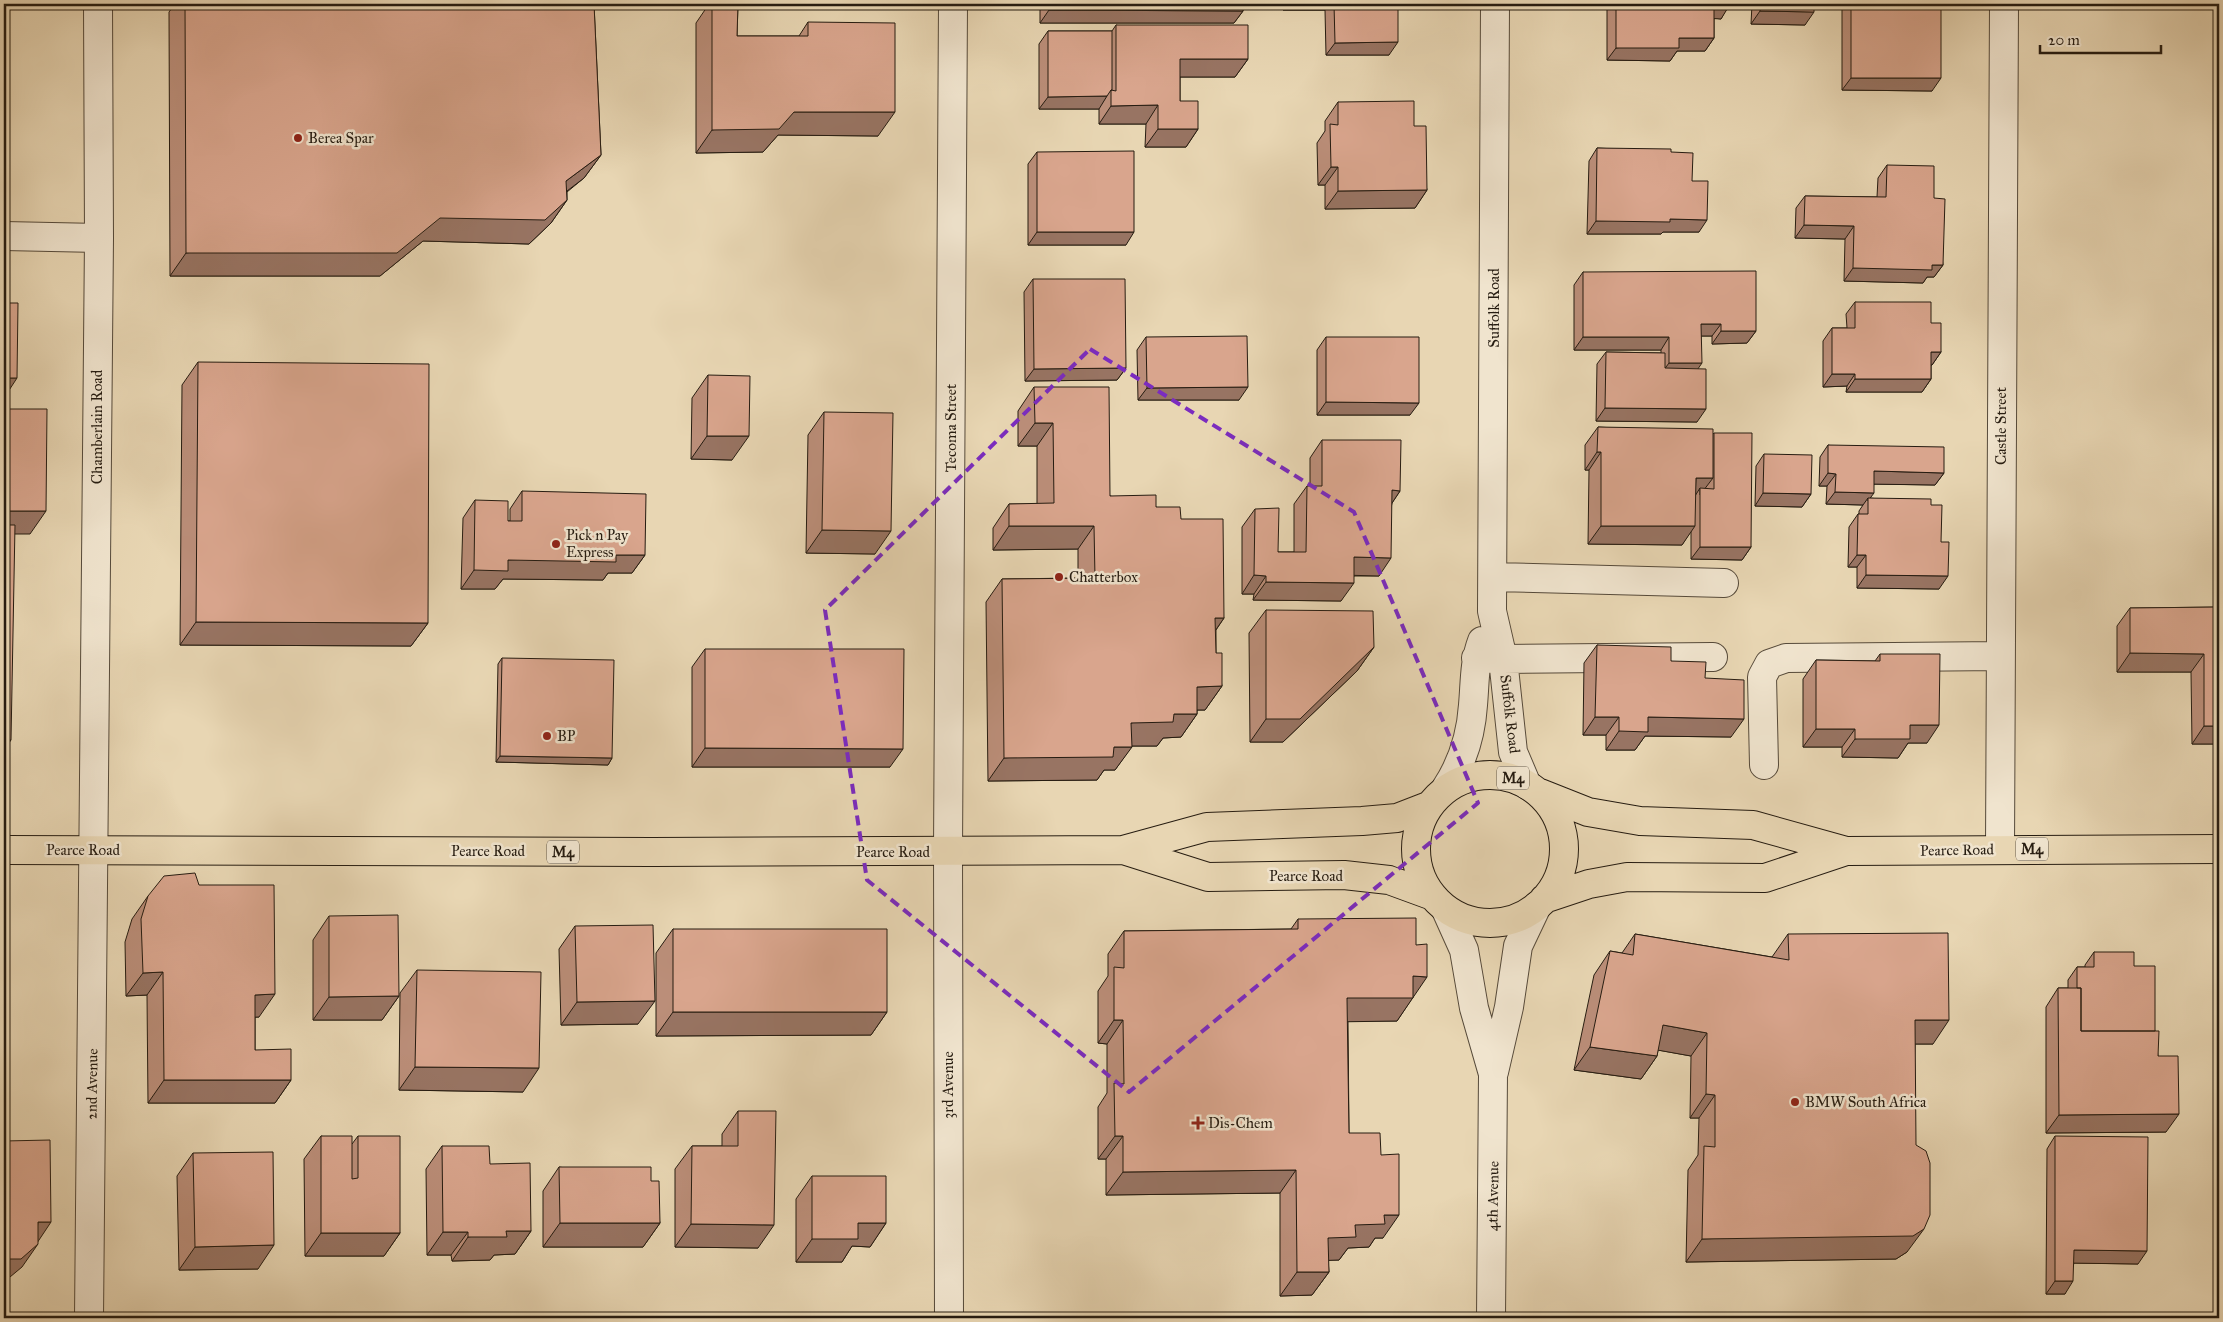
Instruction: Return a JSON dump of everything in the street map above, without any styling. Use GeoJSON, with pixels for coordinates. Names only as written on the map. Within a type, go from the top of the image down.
{"type":"FeatureCollection","features":[{"type":"Feature","properties":{"kind":"main road","name":"Pearce Road"},"geometry":{"type":"LineString","coordinates":[[4,850],[1123,850],[1207,827],[1362,822],[1397,818],[1437,797],[1468,777],[1493,774],[1518,780],[1534,789],[1588,812],[1640,821],[1753,825],[1846,851],[2219,849]]}},
{"type":"Feature","properties":{"kind":"main road","name":"Pearce Road"},"geometry":{"type":"LineString","coordinates":[[1534,789],[1556,813],[1562,829],[1565,846],[1564,863],[1559,876],[1541,903]]}},
{"type":"Feature","properties":{"kind":"main road"},"geometry":{"type":"LineString","coordinates":[[1437,797],[1420,822],[1415,839],[1415,857],[1419,875],[1438,902]]}},
{"type":"Feature","properties":{"kind":"main road","name":"Pearce Road"},"geometry":{"type":"LineString","coordinates":[[1123,850],[1208,877],[1344,875],[1389,880],[1438,902],[1466,920],[1488,924],[1509,921],[1528,913],[1541,903],[1589,884],[1627,877],[1765,878],[1846,851]]}},
{"type":"Feature","properties":{"kind":"street","name":"Chamberlain Road"},"geometry":{"type":"LineString","coordinates":[[94,850],[99,238],[98,4]]}},
{"type":"Feature","properties":{"kind":"street","name":"Tecoma Street"},"geometry":{"type":"LineString","coordinates":[[948,851],[953,4]]}},
{"type":"Feature","properties":{"kind":"street","name":"Suffolk Road"},"geometry":{"type":"LineString","coordinates":[[1495,4],[1492,611],[1503,659],[1513,752],[1534,789]]}},
{"type":"Feature","properties":{"kind":"street","name":"Castle Street"},"geometry":{"type":"LineString","coordinates":[[2000,849],[2004,4]]}},
{"type":"Feature","properties":{"kind":"street"},"geometry":{"type":"LineString","coordinates":[[4,236],[99,238]]}},
{"type":"Feature","properties":{"kind":"street"},"geometry":{"type":"LineString","coordinates":[[1493,577],[1724,583]]}},
{"type":"Feature","properties":{"kind":"street","name":"Suffolk Road"},"geometry":{"type":"LineString","coordinates":[[1437,797],[1465,751],[1471,729],[1476,658],[1492,611]]}},
{"type":"Feature","properties":{"kind":"street"},"geometry":{"type":"LineString","coordinates":[[1764,765],[1762,677],[1769,664],[1786,658],[2000,656]]}},
{"type":"Feature","properties":{"kind":"street"},"geometry":{"type":"LineString","coordinates":[[1476,658],[1713,657]]}},
{"type":"Feature","properties":{"kind":"street","name":"2nd Avenue"},"geometry":{"type":"LineString","coordinates":[[89,1318],[94,850]]}},
{"type":"Feature","properties":{"kind":"street","name":"3rd Avenue"},"geometry":{"type":"LineString","coordinates":[[948,851],[949,1318]]}},
{"type":"Feature","properties":{"kind":"street","name":"4th Avenue"},"geometry":{"type":"LineString","coordinates":[[1438,902],[1464,950],[1474,1008],[1493,1074]]}},
{"type":"Feature","properties":{"kind":"street","name":"4th Avenue"},"geometry":{"type":"LineString","coordinates":[[1492,1318],[1493,1074],[1509,1007],[1518,946],[1541,903]]}},
{"type":"Feature","properties":{"kind":"highlighted area"},"geometry":{"type":"Polygon","coordinates":[[[1090,349],[1354,512],[1478,803],[1129,1092],[867,880],[825,610],[1090,349]]]}},
{"type":"Feature","properties":{"kind":"building"},"geometry":{"type":"Polygon","coordinates":[[[185,4],[594,4],[601,155],[566,181],[567,200],[545,220],[440,218],[397,253],[186,253],[185,4]]]}},
{"type":"Feature","properties":{"kind":"building"},"geometry":{"type":"Polygon","coordinates":[[[712,4],[738,4],[737,36],[808,36],[808,22],[895,23],[895,112],[794,112],[779,129],[712,130],[712,4]]]}},
{"type":"Feature","properties":{"kind":"building"},"geometry":{"type":"Polygon","coordinates":[[[1049,4],[1243,4],[1243,11],[1049,10],[1049,4]]]}},
{"type":"Feature","properties":{"kind":"building"},"geometry":{"type":"Polygon","coordinates":[[[1334,4],[1398,4],[1398,42],[1335,43],[1334,4]]]}},
{"type":"Feature","properties":{"kind":"building"},"geometry":{"type":"Polygon","coordinates":[[[1616,4],[1729,4],[1729,6],[1714,6],[1714,38],[1679,38],[1679,48],[1616,48],[1616,4]]]}},
{"type":"Feature","properties":{"kind":"building"},"geometry":{"type":"Polygon","coordinates":[[[1761,4],[1814,4],[1814,12],[1760,11],[1761,4]]]}},
{"type":"Feature","properties":{"kind":"building"},"geometry":{"type":"Polygon","coordinates":[[[1851,4],[1941,4],[1941,78],[1851,78],[1851,4]]]}},
{"type":"Feature","properties":{"kind":"building"},"geometry":{"type":"Polygon","coordinates":[[[1116,25],[1248,25],[1248,59],[1180,59],[1180,101],[1198,101],[1198,129],[1158,129],[1158,105],[1111,106],[1111,90],[1116,91],[1116,25]]]}},
{"type":"Feature","properties":{"kind":"building"},"geometry":{"type":"Polygon","coordinates":[[[1048,31],[1112,31],[1112,90],[1107,96],[1048,97],[1048,31]]]}},
{"type":"Feature","properties":{"kind":"building"},"geometry":{"type":"Polygon","coordinates":[[[1414,101],[1414,126],[1426,126],[1427,190],[1338,191],[1338,167],[1331,167],[1330,124],[1338,125],[1338,102],[1414,101]]]}},
{"type":"Feature","properties":{"kind":"building"},"geometry":{"type":"Polygon","coordinates":[[[1597,148],[1671,149],[1671,152],[1693,153],[1692,181],[1708,181],[1707,220],[1670,219],[1670,222],[1596,221],[1597,148]]]}},
{"type":"Feature","properties":{"kind":"building"},"geometry":{"type":"Polygon","coordinates":[[[1134,151],[1134,232],[1037,232],[1037,152],[1134,151]]]}},
{"type":"Feature","properties":{"kind":"building"},"geometry":{"type":"Polygon","coordinates":[[[1887,165],[1934,166],[1934,198],[1945,199],[1943,265],[1932,265],[1932,270],[1853,268],[1854,226],[1804,225],[1805,196],[1886,197],[1887,165]]]}},
{"type":"Feature","properties":{"kind":"building"},"geometry":{"type":"Polygon","coordinates":[[[1756,271],[1756,331],[1721,331],[1721,324],[1701,324],[1702,363],[1669,363],[1669,337],[1583,337],[1583,272],[1756,271]]]}},
{"type":"Feature","properties":{"kind":"building"},"geometry":{"type":"Polygon","coordinates":[[[1033,279],[1125,279],[1126,368],[1034,369],[1033,279]]]}},
{"type":"Feature","properties":{"kind":"building"},"geometry":{"type":"Polygon","coordinates":[[[1855,302],[1931,302],[1931,323],[1941,323],[1941,352],[1931,352],[1931,379],[1855,379],[1855,374],[1832,374],[1832,328],[1855,328],[1855,302]]]}},
{"type":"Feature","properties":{"kind":"building"},"geometry":{"type":"Polygon","coordinates":[[[4,303],[18,303],[17,378],[4,378],[4,303]]]}},
{"type":"Feature","properties":{"kind":"building"},"geometry":{"type":"Polygon","coordinates":[[[1247,336],[1248,387],[1147,388],[1146,337],[1247,336]]]}},
{"type":"Feature","properties":{"kind":"building"},"geometry":{"type":"Polygon","coordinates":[[[1326,337],[1419,337],[1419,403],[1326,402],[1326,337]]]}},
{"type":"Feature","properties":{"kind":"building"},"geometry":{"type":"Polygon","coordinates":[[[1606,352],[1665,353],[1665,368],[1706,369],[1706,409],[1605,408],[1606,352]]]}},
{"type":"Feature","properties":{"kind":"building"},"geometry":{"type":"Polygon","coordinates":[[[198,362],[429,364],[428,623],[196,622],[198,362]]]}},
{"type":"Feature","properties":{"kind":"building"},"geometry":{"type":"Polygon","coordinates":[[[708,375],[750,376],[749,436],[707,436],[708,375]]]}},
{"type":"Feature","properties":{"kind":"building"},"geometry":{"type":"Polygon","coordinates":[[[1034,387],[1109,387],[1110,496],[1156,495],[1156,507],[1180,507],[1181,519],[1223,519],[1224,618],[1215,618],[1216,653],[1222,653],[1222,686],[1197,687],[1197,714],[1174,714],[1173,722],[1131,723],[1132,747],[1114,747],[1113,757],[1004,758],[1002,579],[1095,578],[1094,526],[1009,526],[1009,504],[1054,503],[1053,423],[1035,423],[1034,387]]]}},
{"type":"Feature","properties":{"kind":"building"},"geometry":{"type":"Polygon","coordinates":[[[4,409],[47,409],[46,511],[4,511],[4,409]]]}},
{"type":"Feature","properties":{"kind":"building"},"geometry":{"type":"Polygon","coordinates":[[[824,412],[893,413],[891,531],[822,530],[824,412]]]}},
{"type":"Feature","properties":{"kind":"building"},"geometry":{"type":"Polygon","coordinates":[[[1598,427],[1713,429],[1713,478],[1696,478],[1695,526],[1601,526],[1601,452],[1597,452],[1598,427]]]}},
{"type":"Feature","properties":{"kind":"building"},"geometry":{"type":"Polygon","coordinates":[[[1714,433],[1752,433],[1751,547],[1700,547],[1700,488],[1714,489],[1714,433]]]}},
{"type":"Feature","properties":{"kind":"building"},"geometry":{"type":"Polygon","coordinates":[[[1322,440],[1401,440],[1400,491],[1392,490],[1391,558],[1354,557],[1354,583],[1266,582],[1266,576],[1254,575],[1255,509],[1279,508],[1278,552],[1306,552],[1307,486],[1322,486],[1322,440]]]}},
{"type":"Feature","properties":{"kind":"building"},"geometry":{"type":"Polygon","coordinates":[[[1828,445],[1944,447],[1944,473],[1874,471],[1874,493],[1835,492],[1836,474],[1828,473],[1828,445]]]}},
{"type":"Feature","properties":{"kind":"building"},"geometry":{"type":"Polygon","coordinates":[[[1764,454],[1812,455],[1811,494],[1763,493],[1764,454]]]}},
{"type":"Feature","properties":{"kind":"building"},"geometry":{"type":"Polygon","coordinates":[[[522,491],[646,494],[645,555],[616,555],[616,562],[508,560],[508,571],[474,570],[475,500],[508,501],[508,521],[522,521],[522,491]]]}},
{"type":"Feature","properties":{"kind":"building"},"geometry":{"type":"Polygon","coordinates":[[[1868,498],[1931,499],[1931,505],[1942,505],[1941,542],[1949,542],[1948,576],[1866,575],[1866,555],[1857,555],[1858,514],[1868,514],[1868,498]]]}},
{"type":"Feature","properties":{"kind":"building"},"geometry":{"type":"Polygon","coordinates":[[[4,525],[15,525],[11,740],[4,740],[4,525]]]}},
{"type":"Feature","properties":{"kind":"building"},"geometry":{"type":"Polygon","coordinates":[[[2219,607],[2219,726],[2204,726],[2204,654],[2130,653],[2130,608],[2219,607]]]}},
{"type":"Feature","properties":{"kind":"building"},"geometry":{"type":"Polygon","coordinates":[[[1266,610],[1373,611],[1374,647],[1300,719],[1266,719],[1266,610]]]}},
{"type":"Feature","properties":{"kind":"building"},"geometry":{"type":"Polygon","coordinates":[[[1597,645],[1671,647],[1671,661],[1706,662],[1705,678],[1744,680],[1744,719],[1648,717],[1648,732],[1619,731],[1619,717],[1595,717],[1597,645]]]}},
{"type":"Feature","properties":{"kind":"building"},"geometry":{"type":"Polygon","coordinates":[[[705,649],[904,649],[903,749],[705,748],[705,649]]]}},
{"type":"Feature","properties":{"kind":"building"},"geometry":{"type":"Polygon","coordinates":[[[1880,654],[1940,654],[1939,725],[1910,725],[1910,739],[1855,739],[1855,729],[1816,729],[1816,660],[1880,661],[1880,654]]]}},
{"type":"Feature","properties":{"kind":"building"},"geometry":{"type":"Polygon","coordinates":[[[502,658],[614,660],[612,758],[500,756],[502,658]]]}},
{"type":"Feature","properties":{"kind":"building"},"geometry":{"type":"Polygon","coordinates":[[[195,873],[199,885],[274,885],[275,994],[255,995],[255,1050],[291,1049],[291,1080],[164,1080],[163,972],[143,973],[141,919],[148,896],[164,876],[195,873]]]}},
{"type":"Feature","properties":{"kind":"building"},"geometry":{"type":"Polygon","coordinates":[[[398,915],[399,996],[329,997],[329,916],[398,915]]]}},
{"type":"Feature","properties":{"kind":"building"},"geometry":{"type":"Polygon","coordinates":[[[1416,918],[1416,945],[1427,944],[1427,977],[1413,976],[1413,998],[1347,998],[1349,1133],[1380,1133],[1381,1155],[1399,1154],[1399,1215],[1384,1215],[1385,1224],[1355,1225],[1356,1237],[1328,1238],[1329,1272],[1297,1272],[1296,1170],[1123,1172],[1123,1136],[1115,1136],[1114,1083],[1124,1084],[1123,1020],[1114,1020],[1114,967],[1124,968],[1124,931],[1298,929],[1298,919],[1416,918]]]}},
{"type":"Feature","properties":{"kind":"building"},"geometry":{"type":"Polygon","coordinates":[[[653,925],[655,1001],[577,1002],[575,926],[653,925]]]}},
{"type":"Feature","properties":{"kind":"building"},"geometry":{"type":"Polygon","coordinates":[[[673,929],[887,929],[887,1012],[673,1012],[673,929]]]}},
{"type":"Feature","properties":{"kind":"building","name":"BMW South Africa"},"geometry":{"type":"Polygon","coordinates":[[[1948,933],[1949,1020],[1915,1020],[1916,1145],[1926,1151],[1930,1163],[1930,1215],[1924,1229],[1913,1236],[1702,1239],[1704,1146],[1715,1147],[1715,1095],[1706,1094],[1707,1033],[1663,1025],[1657,1056],[1590,1047],[1610,951],[1633,955],[1635,934],[1789,960],[1788,934],[1948,933]]]}},
{"type":"Feature","properties":{"kind":"building"},"geometry":{"type":"Polygon","coordinates":[[[2094,952],[2134,952],[2134,966],[2155,966],[2155,1031],[2081,1031],[2081,988],[2077,988],[2077,967],[2094,967],[2094,952]]]}},
{"type":"Feature","properties":{"kind":"building"},"geometry":{"type":"Polygon","coordinates":[[[417,970],[541,972],[539,1068],[415,1067],[417,970]]]}},
{"type":"Feature","properties":{"kind":"building"},"geometry":{"type":"Polygon","coordinates":[[[2058,988],[2081,988],[2081,1031],[2159,1031],[2158,1056],[2178,1056],[2179,1114],[2059,1115],[2058,988]]]}},
{"type":"Feature","properties":{"kind":"building"},"geometry":{"type":"Polygon","coordinates":[[[738,1111],[776,1111],[774,1225],[691,1224],[692,1146],[738,1146],[738,1111]]]}},
{"type":"Feature","properties":{"kind":"building"},"geometry":{"type":"Polygon","coordinates":[[[321,1136],[352,1136],[352,1179],[358,1178],[358,1136],[400,1136],[400,1233],[321,1233],[321,1136]]]}},
{"type":"Feature","properties":{"kind":"building"},"geometry":{"type":"Polygon","coordinates":[[[2055,1136],[2148,1137],[2147,1251],[2074,1250],[2073,1281],[2055,1281],[2055,1136]]]}},
{"type":"Feature","properties":{"kind":"building"},"geometry":{"type":"Polygon","coordinates":[[[50,1140],[51,1222],[38,1222],[38,1244],[21,1259],[4,1259],[4,1141],[50,1140]]]}},
{"type":"Feature","properties":{"kind":"building"},"geometry":{"type":"Polygon","coordinates":[[[442,1146],[489,1146],[490,1164],[530,1163],[531,1231],[506,1231],[507,1237],[468,1237],[468,1232],[443,1232],[442,1146]]]}},
{"type":"Feature","properties":{"kind":"building"},"geometry":{"type":"Polygon","coordinates":[[[273,1152],[274,1245],[195,1247],[193,1153],[273,1152]]]}},
{"type":"Feature","properties":{"kind":"building"},"geometry":{"type":"Polygon","coordinates":[[[559,1167],[651,1167],[651,1181],[659,1181],[660,1223],[560,1223],[559,1167]]]}},
{"type":"Feature","properties":{"kind":"building"},"geometry":{"type":"Polygon","coordinates":[[[812,1176],[886,1176],[886,1223],[858,1223],[858,1239],[812,1239],[812,1176]]]}},
{"type":"Feature","properties":{"kind":"place","name":"Berea Spar"},"geometry":{"type":"Point","coordinates":[298,138]}},
{"type":"Feature","properties":{"kind":"place","name":"Pick n Pay Express"},"geometry":{"type":"Point","coordinates":[556,544]}},
{"type":"Feature","properties":{"kind":"place","name":"Chatterbox"},"geometry":{"type":"Point","coordinates":[1059,577]}},
{"type":"Feature","properties":{"kind":"place","name":"BP"},"geometry":{"type":"Point","coordinates":[547,736]}},
{"type":"Feature","properties":{"kind":"place","name":"BMW South Africa"},"geometry":{"type":"Point","coordinates":[1795,1102]}},
{"type":"Feature","properties":{"kind":"place","name":"Dis-Chem"},"geometry":{"type":"Point","coordinates":[1198,1123]}}]}
